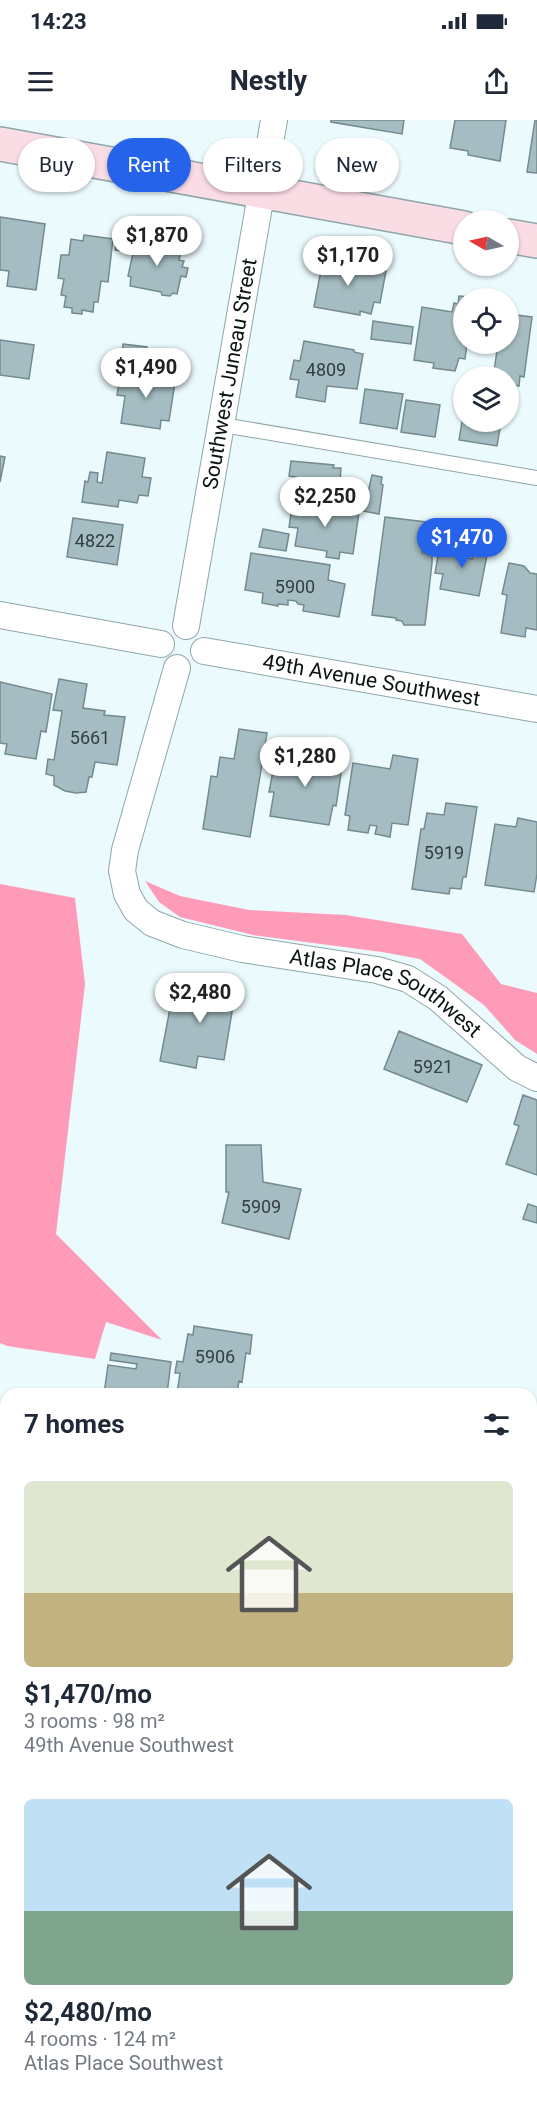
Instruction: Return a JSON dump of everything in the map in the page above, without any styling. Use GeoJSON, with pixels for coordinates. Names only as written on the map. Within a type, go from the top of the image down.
{"type":"FeatureCollection","features":[{"type":"Feature","properties":{"kind":"street","name":"Southwest Juneau Street"},"geometry":{"type":"LineString","coordinates":[[271,138],[274,120]]}},
{"type":"Feature","properties":{"kind":"street"},"geometry":{"type":"LineString","coordinates":[[0,144],[203,181]]}},
{"type":"Feature","properties":{"kind":"street","name":"Southwest Juneau Street"},"geometry":{"type":"LineString","coordinates":[[186,626],[263,192]]}},
{"type":"Feature","properties":{"kind":"street"},"geometry":{"type":"LineString","coordinates":[[263,192],[453,226]]}},
{"type":"Feature","properties":{"kind":"street"},"geometry":{"type":"LineString","coordinates":[[519,238],[537,242]]}},
{"type":"Feature","properties":{"kind":"street"},"geometry":{"type":"LineString","coordinates":[[0,615],[161,644]]}},
{"type":"Feature","properties":{"kind":"street"},"geometry":{"type":"LineString","coordinates":[[186,626],[195,629],[200,634],[204,640],[204,651],[199,662],[186,669],[177,668],[166,661],[161,644],[169,630],[186,626]]}},
{"type":"Feature","properties":{"kind":"street","name":"49th Avenue Southwest"},"geometry":{"type":"LineString","coordinates":[[204,651],[537,709]]}},
{"type":"Feature","properties":{"kind":"street","name":"Atlas Place Southwest"},"geometry":{"type":"LineString","coordinates":[[177,668],[125,850],[122,871],[127,894],[136,910],[152,923],[183,935],[242,949],[377,970],[408,980],[438,998],[517,1068],[537,1078]]}},
{"type":"Feature","properties":{"kind":"lane"},"geometry":{"type":"LineString","coordinates":[[223,425],[537,478]]}},
{"type":"Feature","properties":{"kind":"shaded area"},"geometry":{"type":"Polygon","coordinates":[[[145,881],[180,896],[249,910],[346,915],[462,934],[501,984],[537,993],[537,1054],[515,1040],[484,1005],[420,959],[253,935],[180,917],[159,902],[145,881]]]}},
{"type":"Feature","properties":{"kind":"shaded area"},"geometry":{"type":"Polygon","coordinates":[[[0,884],[75,898],[85,984],[56,1234],[162,1340],[106,1322],[95,1359],[0,1343],[0,884]]]}},
{"type":"Feature","properties":{"kind":"building"},"geometry":{"type":"Polygon","coordinates":[[[331,120],[404,120],[402,134],[331,122],[331,120]]]}},
{"type":"Feature","properties":{"kind":"building"},"geometry":{"type":"Polygon","coordinates":[[[455,120],[506,120],[500,161],[468,155],[468,151],[450,148],[455,120]]]}},
{"type":"Feature","properties":{"kind":"building"},"geometry":{"type":"Polygon","coordinates":[[[535,120],[537,120],[537,173],[527,172],[535,120]]]}},
{"type":"Feature","properties":{"kind":"building"},"geometry":{"type":"Polygon","coordinates":[[[0,217],[45,224],[36,290],[7,286],[9,271],[0,270],[0,217]]]}},
{"type":"Feature","properties":{"kind":"building"},"geometry":{"type":"Polygon","coordinates":[[[118,224],[136,227],[133,252],[115,250],[118,224]]]}},
{"type":"Feature","properties":{"kind":"building"},"geometry":{"type":"Polygon","coordinates":[[[84,235],[113,239],[108,282],[101,281],[98,302],[94,302],[93,312],[82,310],[82,314],[72,313],[72,308],[64,307],[66,296],[61,295],[64,279],[58,278],[61,255],[69,255],[71,239],[83,241],[84,235]]]}},
{"type":"Feature","properties":{"kind":"building"},"geometry":{"type":"Polygon","coordinates":[[[139,238],[182,246],[179,260],[184,261],[182,267],[188,268],[186,277],[181,276],[177,294],[162,295],[161,292],[130,286],[131,277],[128,276],[133,253],[137,254],[139,238]]]}},
{"type":"Feature","properties":{"kind":"building"},"geometry":{"type":"Polygon","coordinates":[[[320,256],[351,262],[349,272],[363,274],[364,267],[386,271],[380,303],[374,302],[371,314],[360,311],[360,315],[314,307],[321,270],[318,269],[320,256]]]}},
{"type":"Feature","properties":{"kind":"building"},"geometry":{"type":"Polygon","coordinates":[[[422,307],[452,312],[453,308],[453,354],[466,354],[465,359],[459,358],[457,366],[453,366],[453,371],[433,368],[434,363],[414,360],[422,307]]]}},
{"type":"Feature","properties":{"kind":"building"},"geometry":{"type":"Polygon","coordinates":[[[519,315],[532,317],[524,377],[520,376],[519,386],[519,366],[495,366],[497,354],[519,354],[519,315]]]}},
{"type":"Feature","properties":{"kind":"building"},"geometry":{"type":"Polygon","coordinates":[[[373,321],[413,327],[411,344],[371,339],[373,321]]]}},
{"type":"Feature","properties":{"kind":"building"},"geometry":{"type":"Polygon","coordinates":[[[0,340],[34,345],[29,379],[0,375],[0,340]]]}},
{"type":"Feature","properties":{"kind":"building"},"geometry":{"type":"Polygon","coordinates":[[[304,341],[354,350],[354,352],[363,354],[357,389],[327,386],[325,402],[296,397],[299,380],[290,379],[294,360],[300,361],[304,341]]]}},
{"type":"Feature","properties":{"kind":"building"},"geometry":{"type":"Polygon","coordinates":[[[123,344],[147,347],[145,366],[121,364],[123,344]]]}},
{"type":"Feature","properties":{"kind":"building"},"geometry":{"type":"Polygon","coordinates":[[[129,369],[154,373],[153,378],[175,382],[169,421],[161,420],[160,429],[121,423],[125,396],[117,395],[120,376],[128,377],[129,369]]]}},
{"type":"Feature","properties":{"kind":"building"},"geometry":{"type":"Polygon","coordinates":[[[365,389],[403,394],[397,429],[360,423],[365,389]]]}},
{"type":"Feature","properties":{"kind":"building"},"geometry":{"type":"Polygon","coordinates":[[[406,400],[440,405],[435,437],[401,432],[406,400]]]}},
{"type":"Feature","properties":{"kind":"building"},"geometry":{"type":"Polygon","coordinates":[[[460,432],[499,432],[497,446],[459,440],[460,432]]]}},
{"type":"Feature","properties":{"kind":"building"},"geometry":{"type":"Polygon","coordinates":[[[107,452],[145,458],[142,477],[151,478],[148,496],[139,495],[137,503],[119,500],[118,507],[82,502],[85,481],[88,482],[90,472],[98,473],[97,482],[102,483],[107,452]]]}},
{"type":"Feature","properties":{"kind":"building"},"geometry":{"type":"Polygon","coordinates":[[[0,456],[5,457],[0,482],[0,456]]]}},
{"type":"Feature","properties":{"kind":"building"},"geometry":{"type":"Polygon","coordinates":[[[291,461],[334,465],[333,468],[341,468],[339,495],[294,490],[296,477],[289,476],[291,461]]]}},
{"type":"Feature","properties":{"kind":"building"},"geometry":{"type":"Polygon","coordinates":[[[372,475],[382,477],[379,514],[358,510],[360,496],[367,497],[372,475]]]}},
{"type":"Feature","properties":{"kind":"building"},"geometry":{"type":"Polygon","coordinates":[[[293,501],[359,512],[353,554],[340,552],[339,559],[326,557],[327,551],[295,546],[298,528],[289,527],[293,501]]]}},
{"type":"Feature","properties":{"kind":"building"},"geometry":{"type":"Polygon","coordinates":[[[385,517],[426,522],[422,553],[432,554],[432,563],[425,625],[404,625],[396,618],[372,615],[385,517]]]}},
{"type":"Feature","properties":{"kind":"building"},"geometry":{"type":"Polygon","coordinates":[[[73,518],[123,525],[117,565],[67,557],[73,518]]]}},
{"type":"Feature","properties":{"kind":"building"},"geometry":{"type":"Polygon","coordinates":[[[263,529],[289,534],[286,551],[259,547],[263,529]]]}},
{"type":"Feature","properties":{"kind":"building"},"geometry":{"type":"Polygon","coordinates":[[[475,543],[489,545],[479,596],[440,589],[443,574],[435,573],[439,550],[446,551],[447,544],[469,547],[468,558],[472,559],[475,543]]]}},
{"type":"Feature","properties":{"kind":"building"},"geometry":{"type":"Polygon","coordinates":[[[251,553],[330,565],[328,580],[345,584],[339,617],[303,611],[304,605],[296,601],[288,600],[288,605],[278,604],[278,606],[262,603],[263,593],[245,590],[251,553]]]}},
{"type":"Feature","properties":{"kind":"building"},"geometry":{"type":"Polygon","coordinates":[[[509,563],[524,566],[530,573],[537,574],[537,630],[526,628],[525,637],[501,633],[507,595],[502,594],[509,563]]]}},
{"type":"Feature","properties":{"kind":"building"},"geometry":{"type":"Polygon","coordinates":[[[59,679],[87,684],[83,708],[105,711],[104,715],[125,717],[117,765],[95,762],[86,792],[65,791],[54,785],[54,776],[46,774],[48,759],[54,760],[62,711],[53,710],[59,679]]]}},
{"type":"Feature","properties":{"kind":"building"},"geometry":{"type":"Polygon","coordinates":[[[0,682],[52,694],[46,732],[41,731],[36,759],[5,754],[7,744],[0,743],[0,682]]]}},
{"type":"Feature","properties":{"kind":"building"},"geometry":{"type":"Polygon","coordinates":[[[239,729],[267,733],[250,837],[203,829],[211,776],[217,777],[220,757],[234,759],[239,729]]]}},
{"type":"Feature","properties":{"kind":"building"},"geometry":{"type":"Polygon","coordinates":[[[281,751],[343,761],[336,806],[333,805],[329,825],[270,816],[274,792],[269,792],[274,766],[279,767],[281,751]]]}},
{"type":"Feature","properties":{"kind":"building"},"geometry":{"type":"Polygon","coordinates":[[[393,755],[418,759],[408,825],[392,823],[390,837],[375,834],[377,826],[370,825],[368,833],[348,830],[350,816],[345,815],[353,763],[390,769],[393,755]]]}},
{"type":"Feature","properties":{"kind":"building"},"geometry":{"type":"Polygon","coordinates":[[[446,803],[477,807],[466,877],[463,877],[461,889],[450,888],[449,894],[412,889],[421,829],[424,829],[427,813],[444,815],[446,803]]]}},
{"type":"Feature","properties":{"kind":"building"},"geometry":{"type":"Polygon","coordinates":[[[518,818],[537,822],[537,874],[534,892],[485,885],[495,824],[516,827],[518,818]]]}},
{"type":"Feature","properties":{"kind":"building"},"geometry":{"type":"Polygon","coordinates":[[[199,975],[237,982],[224,1060],[198,1056],[196,1068],[160,1061],[172,998],[191,1001],[190,1006],[194,1007],[199,975]]]}},
{"type":"Feature","properties":{"kind":"building"},"geometry":{"type":"Polygon","coordinates":[[[399,1031],[482,1065],[467,1102],[384,1069],[399,1031]]]}},
{"type":"Feature","properties":{"kind":"building"},"geometry":{"type":"Polygon","coordinates":[[[523,1095],[537,1100],[537,1175],[506,1164],[519,1126],[514,1124],[523,1095]]]}},
{"type":"Feature","properties":{"kind":"building"},"geometry":{"type":"Polygon","coordinates":[[[226,1145],[261,1145],[263,1182],[301,1189],[289,1239],[222,1223],[229,1192],[226,1192],[226,1145]]]}},
{"type":"Feature","properties":{"kind":"building"},"geometry":{"type":"Polygon","coordinates":[[[528,1204],[537,1207],[537,1223],[523,1219],[528,1204]]]}},
{"type":"Feature","properties":{"kind":"building"},"geometry":{"type":"Polygon","coordinates":[[[194,1326],[252,1335],[250,1354],[246,1353],[242,1382],[239,1381],[238,1388],[178,1388],[180,1373],[175,1373],[177,1361],[183,1362],[188,1334],[193,1335],[194,1326]]]}},
{"type":"Feature","properties":{"kind":"building"},"geometry":{"type":"Polygon","coordinates":[[[111,1353],[171,1362],[168,1388],[105,1388],[108,1365],[136,1369],[137,1364],[110,1360],[111,1353]]]}}]}
